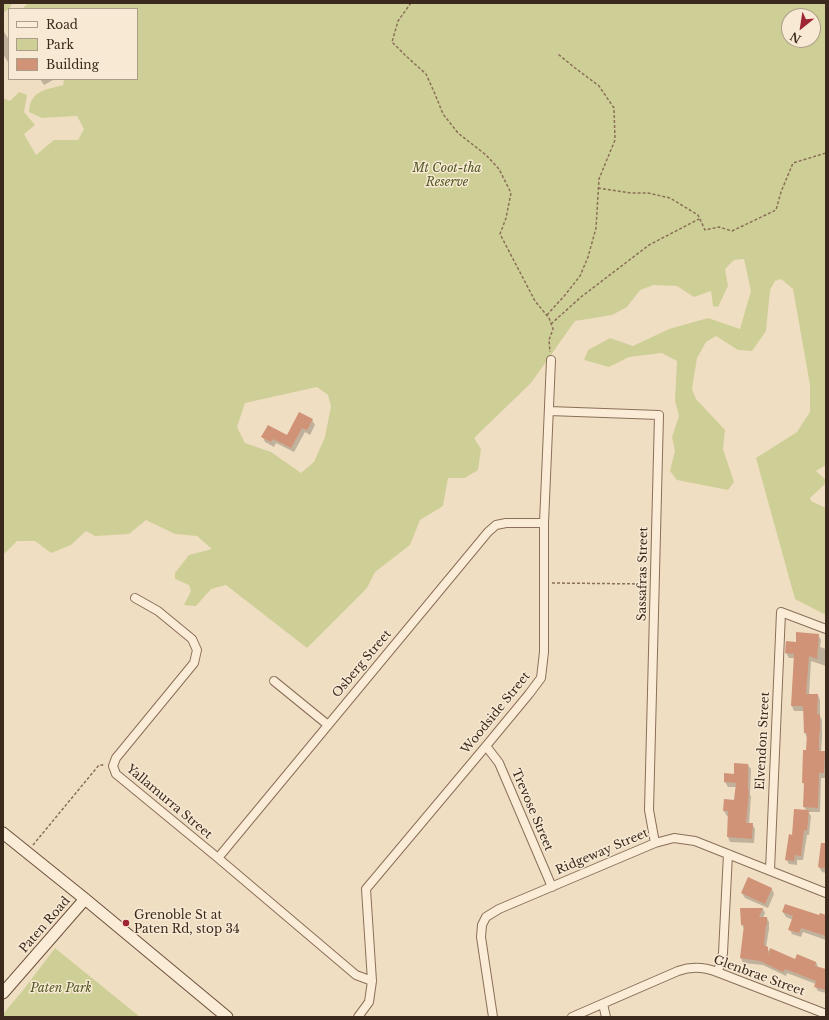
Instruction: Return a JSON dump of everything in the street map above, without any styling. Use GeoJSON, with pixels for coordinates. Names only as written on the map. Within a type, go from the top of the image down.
{"type":"FeatureCollection","features":[{"type":"Feature","properties":{"kind":"street","name":"Woodside Street"},"geometry":{"type":"LineString","coordinates":[[358,1017],[369,1002],[372,981],[366,889],[541,678],[544,652],[544,524],[551,360]]}},
{"type":"Feature","properties":{"kind":"street","name":"Sassafras Street"},"geometry":{"type":"LineString","coordinates":[[549,411],[659,415],[649,810],[655,843]]}},
{"type":"Feature","properties":{"kind":"street","name":"Osberg Street"},"geometry":{"type":"LineString","coordinates":[[218,858],[488,532],[496,525],[506,523],[544,524]]}},
{"type":"Feature","properties":{"kind":"street","name":"Yallamurra Street"},"geometry":{"type":"LineString","coordinates":[[135,598],[158,611],[192,639],[197,650],[194,663],[116,758],[112,766],[116,774],[356,975],[372,981]]}},
{"type":"Feature","properties":{"kind":"street","name":"Elvendon Street"},"geometry":{"type":"LineString","coordinates":[[770,870],[781,612],[826,629]]}},
{"type":"Feature","properties":{"kind":"street"},"geometry":{"type":"LineString","coordinates":[[274,681],[328,724]]}},
{"type":"Feature","properties":{"kind":"street","name":"Trevose Street"},"geometry":{"type":"LineString","coordinates":[[486,746],[499,763],[552,887]]}},
{"type":"Feature","properties":{"kind":"street","name":"Paten Road"},"geometry":{"type":"LineString","coordinates":[[3,833],[85,899],[3,993]]}},
{"type":"Feature","properties":{"kind":"street","name":"Ridgeway Street"},"geometry":{"type":"LineString","coordinates":[[493,1017],[482,937],[482,925],[486,917],[655,843],[674,838],[695,841],[826,892]]}},
{"type":"Feature","properties":{"kind":"street"},"geometry":{"type":"LineString","coordinates":[[717,972],[723,953],[728,854]]}},
{"type":"Feature","properties":{"kind":"street"},"geometry":{"type":"LineString","coordinates":[[85,899],[227,1017]]}},
{"type":"Feature","properties":{"kind":"street","name":"Glenbrae Street"},"geometry":{"type":"LineString","coordinates":[[572,1017],[684,969],[700,968],[717,972],[826,1014]]}},
{"type":"Feature","properties":{"kind":"street"},"geometry":{"type":"LineString","coordinates":[[603,1004],[606,1017]]}},
{"type":"Feature","properties":{"kind":"path"},"geometry":{"type":"LineString","coordinates":[[411,3],[398,21],[392,42],[426,74],[443,114],[458,133],[486,155],[499,169],[511,193],[506,218],[500,234],[534,301],[549,318],[553,330],[549,340],[551,360]]}},
{"type":"Feature","properties":{"kind":"path"},"geometry":{"type":"LineString","coordinates":[[547,315],[566,295],[580,276],[588,257],[596,228],[599,180],[615,140],[614,108],[599,86],[558,54]]}},
{"type":"Feature","properties":{"kind":"path"},"geometry":{"type":"LineString","coordinates":[[598,188],[631,193],[648,193],[670,198],[698,215],[705,230],[719,227],[732,231],[776,210],[781,192],[793,163],[826,154]]}},
{"type":"Feature","properties":{"kind":"path"},"geometry":{"type":"LineString","coordinates":[[551,324],[581,296],[649,245],[700,218]]}},
{"type":"Feature","properties":{"kind":"path"},"geometry":{"type":"LineString","coordinates":[[544,582],[655,584]]}},
{"type":"Feature","properties":{"kind":"path"},"geometry":{"type":"LineString","coordinates":[[27,852],[99,765],[112,766]]}},
{"type":"Feature","properties":{"kind":"green space"},"geometry":{"type":"Polygon","coordinates":[[[3,3],[12,3],[10,8],[3,13],[3,3]]]}},
{"type":"Feature","properties":{"kind":"green space","name":"Mt Coot-tha Reserve"},"geometry":{"type":"Polygon","coordinates":[[[28,3],[826,3],[826,465],[816,471],[826,480],[826,483],[810,498],[811,501],[826,508],[826,615],[795,599],[756,458],[797,432],[810,412],[810,385],[793,289],[781,279],[775,281],[770,290],[766,331],[752,351],[738,350],[716,336],[706,342],[697,358],[692,389],[696,399],[725,430],[723,449],[734,482],[728,490],[677,480],[670,471],[675,451],[672,437],[679,416],[675,401],[677,361],[662,353],[629,357],[609,367],[584,360],[588,350],[610,338],[633,346],[669,329],[708,318],[740,329],[751,291],[744,259],[734,260],[725,269],[728,286],[718,307],[713,306],[711,291],[694,297],[677,286],[654,285],[640,290],[627,307],[612,315],[575,321],[531,383],[474,438],[481,449],[478,470],[465,478],[448,478],[443,506],[420,520],[410,545],[375,572],[367,588],[307,648],[226,585],[211,589],[196,606],[184,605],[191,591],[189,585],[175,579],[175,573],[189,555],[212,549],[197,536],[175,534],[146,520],[129,534],[95,536],[86,531],[71,545],[51,553],[35,541],[17,541],[3,555],[3,98],[10,101],[19,92],[27,95],[24,112],[35,125],[24,134],[36,155],[54,140],[78,140],[84,129],[77,116],[42,118],[29,112],[32,99],[40,92],[63,85],[64,80],[138,80],[138,8],[23,8],[28,3]],[[317,387],[245,403],[237,427],[245,443],[271,452],[301,473],[314,462],[325,437],[331,406],[328,395],[317,387]]]}},
{"type":"Feature","properties":{"kind":"green space","name":"Paten Park"},"geometry":{"type":"Polygon","coordinates":[[[55,948],[140,1017],[3,1017],[3,1014],[55,948]]]}},
{"type":"Feature","properties":{"kind":"building"},"geometry":{"type":"Polygon","coordinates":[[[299,412],[313,419],[307,430],[302,428],[291,448],[273,439],[271,442],[261,437],[268,425],[287,435],[299,412]]]}},
{"type":"Feature","properties":{"kind":"building"},"geometry":{"type":"Polygon","coordinates":[[[796,632],[819,634],[817,659],[809,656],[806,694],[818,694],[817,714],[820,714],[819,751],[825,751],[824,773],[819,773],[818,808],[803,807],[803,750],[806,750],[807,733],[804,733],[803,706],[791,706],[794,654],[785,653],[786,641],[796,642],[796,632]]]}},
{"type":"Feature","properties":{"kind":"building"},"geometry":{"type":"Polygon","coordinates":[[[734,763],[748,764],[749,791],[746,823],[753,823],[752,839],[727,837],[728,811],[723,811],[724,799],[734,800],[736,783],[724,782],[724,773],[734,774],[734,763]]]}},
{"type":"Feature","properties":{"kind":"building"},"geometry":{"type":"Polygon","coordinates":[[[794,809],[809,810],[807,831],[804,830],[801,856],[795,855],[794,861],[785,860],[789,834],[792,835],[794,809]]]}},
{"type":"Feature","properties":{"kind":"building"},"geometry":{"type":"Polygon","coordinates":[[[821,843],[826,843],[826,869],[818,867],[821,843]]]}},
{"type":"Feature","properties":{"kind":"building"},"geometry":{"type":"Polygon","coordinates":[[[748,877],[772,888],[765,904],[741,893],[748,877]]]}},
{"type":"Feature","properties":{"kind":"building"},"geometry":{"type":"Polygon","coordinates":[[[785,904],[819,915],[820,913],[826,915],[826,936],[801,928],[799,933],[788,930],[793,916],[782,912],[785,904]]]}},
{"type":"Feature","properties":{"kind":"building"},"geometry":{"type":"Polygon","coordinates":[[[740,908],[763,908],[759,917],[767,917],[764,945],[768,947],[768,955],[770,948],[795,959],[797,954],[816,962],[815,966],[826,969],[826,990],[814,987],[816,981],[785,969],[783,972],[760,961],[740,958],[744,925],[741,925],[740,908]]]}},
{"type":"Feature","properties":{"kind":"place","name":"Grenoble St at Paten Rd, stop 34"},"geometry":{"type":"Point","coordinates":[126,923]}}]}
